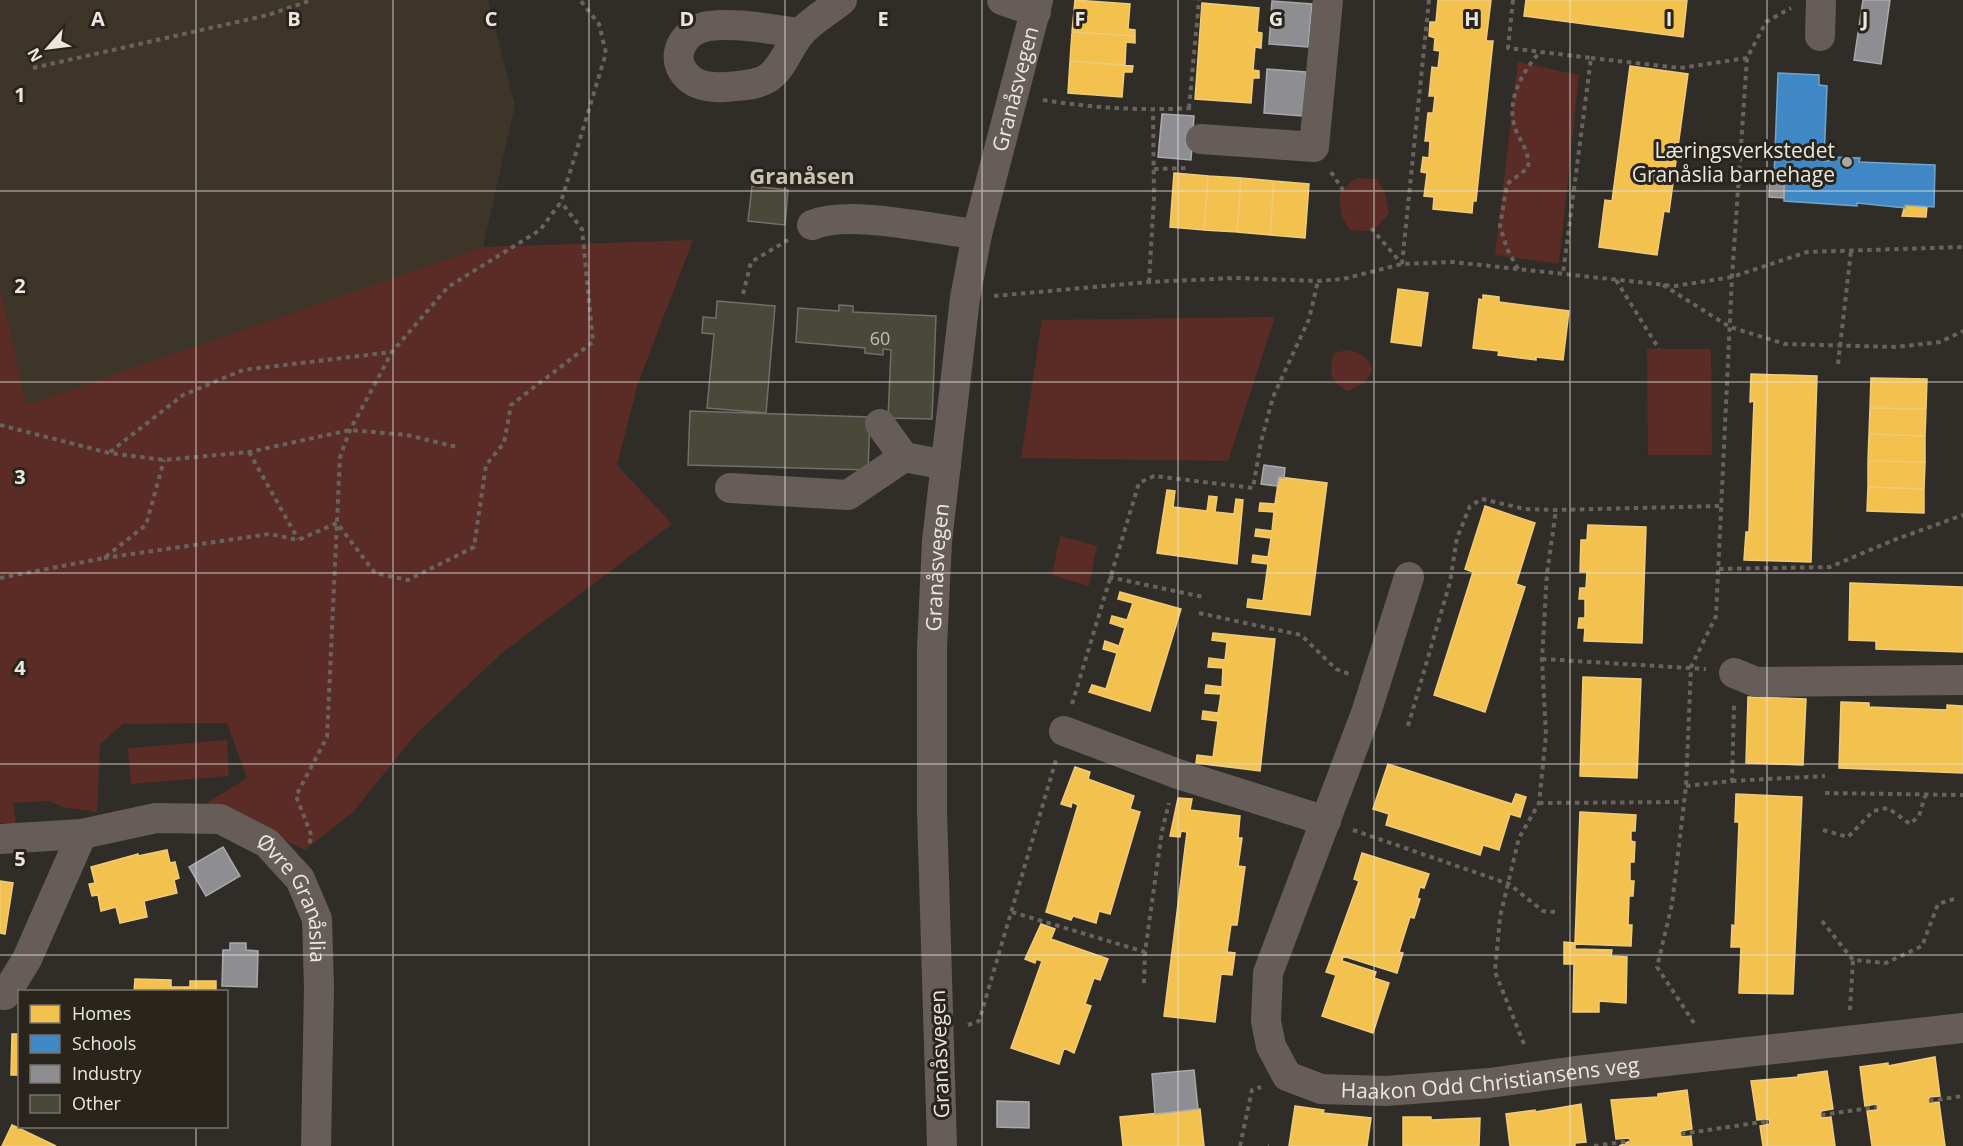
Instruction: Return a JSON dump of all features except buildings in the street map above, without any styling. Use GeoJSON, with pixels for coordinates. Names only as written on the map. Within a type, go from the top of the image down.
{"type":"FeatureCollection","features":[{"type":"Feature","properties":{"kind":"street"},"geometry":{"type":"LineString","coordinates":[[801,33],[842,0]]}},
{"type":"Feature","properties":{"kind":"street"},"geometry":{"type":"LineString","coordinates":[[1002,0],[1037,6]]}},
{"type":"Feature","properties":{"kind":"street"},"geometry":{"type":"LineString","coordinates":[[1201,139],[1314,147],[1328,0]]}},
{"type":"Feature","properties":{"kind":"street"},"geometry":{"type":"LineString","coordinates":[[1820,36],[1821,0]]}},
{"type":"Feature","properties":{"kind":"street","name":"Granåsvegen"},"geometry":{"type":"LineString","coordinates":[[942,1146],[932,811],[932,647],[937,541],[965,298],[977,234],[1037,6]]}},
{"type":"Feature","properties":{"kind":"street"},"geometry":{"type":"LineString","coordinates":[[801,232],[835,219],[894,223],[977,234]]}},
{"type":"Feature","properties":{"kind":"street"},"geometry":{"type":"LineString","coordinates":[[879,424],[904,457],[945,465]]}},
{"type":"Feature","properties":{"kind":"street"},"geometry":{"type":"LineString","coordinates":[[730,488],[848,495],[904,457]]}},
{"type":"Feature","properties":{"kind":"street"},"geometry":{"type":"LineString","coordinates":[[1287,1076],[1271,1046],[1266,1021],[1268,973],[1326,821],[1375,683],[1409,577]]}},
{"type":"Feature","properties":{"kind":"street"},"geometry":{"type":"LineString","coordinates":[[1734,672],[1756,682],[1963,680]]}},
{"type":"Feature","properties":{"kind":"street"},"geometry":{"type":"LineString","coordinates":[[1064,731],[1178,774],[1326,821]]}},
{"type":"Feature","properties":{"kind":"street","name":"Øvre Granåslia"},"geometry":{"type":"LineString","coordinates":[[0,839],[82,834],[156,819],[220,819],[267,843],[293,869],[317,919],[319,987],[316,1146]]}},
{"type":"Feature","properties":{"kind":"street"},"geometry":{"type":"LineString","coordinates":[[5,995],[27,960],[82,834]]}},
{"type":"Feature","properties":{"kind":"street","name":"Haakon Odd Christiansens veg"},"geometry":{"type":"LineString","coordinates":[[1287,1076],[1321,1089],[1386,1091],[1490,1083],[1963,1028]]}},
{"type":"Feature","properties":{"kind":"path"},"geometry":{"type":"LineString","coordinates":[[33,68],[268,15],[312,0]]}},
{"type":"Feature","properties":{"kind":"path"},"geometry":{"type":"LineString","coordinates":[[293,869],[312,837],[296,796],[327,737],[340,457],[350,430],[392,352],[448,287],[540,230],[561,202],[606,53],[599,24],[580,0]]}},
{"type":"Feature","properties":{"kind":"path"},"geometry":{"type":"LineString","coordinates":[[1189,108],[1199,0]]}},
{"type":"Feature","properties":{"kind":"path"},"geometry":{"type":"LineString","coordinates":[[1402,264],[1429,0]]}},
{"type":"Feature","properties":{"kind":"path"},"geometry":{"type":"LineString","coordinates":[[1513,0],[1509,48],[1680,68],[1748,58]]}},
{"type":"Feature","properties":{"kind":"path"},"geometry":{"type":"LineString","coordinates":[[1694,1023],[1657,967],[1672,904],[1686,786],[1691,666],[1716,616],[1719,506],[1732,277],[1748,58],[1766,22],[1793,7]]}},
{"type":"Feature","properties":{"kind":"path"},"geometry":{"type":"LineString","coordinates":[[1519,269],[1507,249],[1500,226],[1505,205],[1504,189],[1528,168],[1529,159],[1514,125],[1515,94],[1525,70],[1540,52]]}},
{"type":"Feature","properties":{"kind":"path"},"geometry":{"type":"LineString","coordinates":[[1563,274],[1591,58]]}},
{"type":"Feature","properties":{"kind":"path"},"geometry":{"type":"LineString","coordinates":[[1033,98],[1088,106],[1153,111],[1197,107]]}},
{"type":"Feature","properties":{"kind":"path"},"geometry":{"type":"LineString","coordinates":[[1149,282],[1154,198],[1153,111]]}},
{"type":"Feature","properties":{"kind":"path"},"geometry":{"type":"LineString","coordinates":[[337,523],[375,573],[408,580],[474,547],[486,465],[504,443],[511,405],[593,342],[582,229],[561,202]]}},
{"type":"Feature","properties":{"kind":"path"},"geometry":{"type":"LineString","coordinates":[[1371,228],[1402,264]]}},
{"type":"Feature","properties":{"kind":"path"},"geometry":{"type":"LineString","coordinates":[[743,294],[751,262],[801,232]]}},
{"type":"Feature","properties":{"kind":"path"},"geometry":{"type":"LineString","coordinates":[[987,296],[1149,282],[1235,278],[1318,281],[1342,279],[1402,264],[1453,262],[1675,286],[1732,277],[1807,252],[1963,247]]}},
{"type":"Feature","properties":{"kind":"path"},"geometry":{"type":"LineString","coordinates":[[1838,364],[1851,251]]}},
{"type":"Feature","properties":{"kind":"path"},"geometry":{"type":"LineString","coordinates":[[1616,279],[1659,349]]}},
{"type":"Feature","properties":{"kind":"path"},"geometry":{"type":"LineString","coordinates":[[964,1027],[979,1022],[1109,577],[1140,483],[1154,476],[1253,488],[1261,442],[1273,397],[1309,319],[1318,281]]}},
{"type":"Feature","properties":{"kind":"path"},"geometry":{"type":"LineString","coordinates":[[1660,284],[1730,327],[1785,344],[1896,347],[1940,342],[1963,332]]}},
{"type":"Feature","properties":{"kind":"path"},"geometry":{"type":"LineString","coordinates":[[109,453],[183,395],[243,370],[392,352]]}},
{"type":"Feature","properties":{"kind":"path"},"geometry":{"type":"LineString","coordinates":[[0,425],[109,453],[164,460],[249,452],[350,430],[407,435],[457,447]]}},
{"type":"Feature","properties":{"kind":"path"},"geometry":{"type":"LineString","coordinates":[[249,452],[298,540]]}},
{"type":"Feature","properties":{"kind":"path"},"geometry":{"type":"LineString","coordinates":[[104,558],[146,525],[164,460]]}},
{"type":"Feature","properties":{"kind":"path"},"geometry":{"type":"LineString","coordinates":[[1408,726],[1450,582],[1457,538],[1470,506],[1482,499],[1525,508],[1556,510],[1719,506]]}},
{"type":"Feature","properties":{"kind":"path"},"geometry":{"type":"LineString","coordinates":[[1524,1044],[1495,972],[1500,917],[1519,838],[1539,803],[1546,735],[1542,659],[1547,573],[1556,510]]}},
{"type":"Feature","properties":{"kind":"path"},"geometry":{"type":"LineString","coordinates":[[1719,569],[1830,567],[1963,515]]}},
{"type":"Feature","properties":{"kind":"path"},"geometry":{"type":"LineString","coordinates":[[0,578],[104,558],[270,534],[298,540],[337,523]]}},
{"type":"Feature","properties":{"kind":"path"},"geometry":{"type":"LineString","coordinates":[[1109,577],[1203,597]]}},
{"type":"Feature","properties":{"kind":"path"},"geometry":{"type":"LineString","coordinates":[[1199,614],[1301,635],[1336,669],[1375,683]]}},
{"type":"Feature","properties":{"kind":"path"},"geometry":{"type":"LineString","coordinates":[[1542,659],[1691,666],[1734,672],[1732,781]]}},
{"type":"Feature","properties":{"kind":"path"},"geometry":{"type":"LineString","coordinates":[[1686,786],[1825,776]]}},
{"type":"Feature","properties":{"kind":"path"},"geometry":{"type":"LineString","coordinates":[[1825,793],[1963,795]]}},
{"type":"Feature","properties":{"kind":"path"},"geometry":{"type":"LineString","coordinates":[[1823,830],[1848,837],[1874,811],[1888,808],[1910,824],[1919,816],[1925,796]]}},
{"type":"Feature","properties":{"kind":"path"},"geometry":{"type":"LineString","coordinates":[[1539,803],[1683,802]]}},
{"type":"Feature","properties":{"kind":"path"},"geometry":{"type":"LineString","coordinates":[[1326,821],[1509,884],[1543,911],[1556,912]]}},
{"type":"Feature","properties":{"kind":"path"},"geometry":{"type":"LineString","coordinates":[[1144,983],[1162,831]]}},
{"type":"Feature","properties":{"kind":"path"},"geometry":{"type":"LineString","coordinates":[[1853,960],[1886,963],[1922,946],[1938,904],[1954,899]]}},
{"type":"Feature","properties":{"kind":"path"},"geometry":{"type":"LineString","coordinates":[[1011,912],[1146,952]]}},
{"type":"Feature","properties":{"kind":"path"},"geometry":{"type":"LineString","coordinates":[[1822,921],[1853,960],[1850,1010]]}},
{"type":"Feature","properties":{"kind":"path"},"geometry":{"type":"LineString","coordinates":[[1240,1146],[1252,1090],[1287,1076]]}},
{"type":"Feature","properties":{"kind":"path"},"geometry":{"type":"LineString","coordinates":[[1929,1101],[1963,1096]]}},
{"type":"Feature","properties":{"kind":"path"},"geometry":{"type":"LineString","coordinates":[[1821,1114],[1877,1107]]}},
{"type":"Feature","properties":{"kind":"path"},"geometry":{"type":"LineString","coordinates":[[1681,1134],[1769,1121]]}},
{"type":"Feature","properties":{"kind":"path"},"geometry":{"type":"LineString","coordinates":[[1594,1146],[1629,1141]]}},
{"type":"Feature","properties":{"kind":"shaded area"},"geometry":{"type":"Polygon","coordinates":[[[0,0],[488,0],[515,105],[483,247],[25,406],[0,287],[0,0]]]}},
{"type":"Feature","properties":{"kind":"shaded area"},"geometry":{"type":"Polygon","coordinates":[[[1518,62],[1579,75],[1559,264],[1495,255],[1518,62]]]}},
{"type":"Feature","properties":{"kind":"shaded area"},"geometry":{"type":"Polygon","coordinates":[[[1377,179],[1385,194],[1389,213],[1376,227],[1363,231],[1350,230],[1342,218],[1339,195],[1352,180],[1377,179]]]}},
{"type":"Feature","properties":{"kind":"shaded area"},"geometry":{"type":"Polygon","coordinates":[[[693,240],[638,383],[617,465],[672,524],[501,654],[416,734],[353,812],[305,850],[207,803],[247,778],[227,723],[123,724],[100,744],[97,812],[62,807],[50,801],[13,803],[16,824],[0,823],[0,287],[26,405],[483,247],[693,240]]]}},
{"type":"Feature","properties":{"kind":"shaded area"},"geometry":{"type":"Polygon","coordinates":[[[1275,317],[1228,461],[1021,458],[1042,320],[1275,317]]]}},
{"type":"Feature","properties":{"kind":"shaded area"},"geometry":{"type":"Polygon","coordinates":[[[1647,349],[1711,349],[1712,455],[1648,455],[1647,349]]]}},
{"type":"Feature","properties":{"kind":"shaded area"},"geometry":{"type":"Polygon","coordinates":[[[1348,350],[1364,356],[1372,371],[1365,383],[1347,391],[1334,380],[1331,366],[1334,353],[1348,350]]]}},
{"type":"Feature","properties":{"kind":"shaded area"},"geometry":{"type":"Polygon","coordinates":[[[1060,536],[1097,546],[1089,586],[1052,575],[1060,536]]]}},
{"type":"Feature","properties":{"kind":"shaded area"},"geometry":{"type":"Polygon","coordinates":[[[227,740],[229,776],[131,784],[128,748],[227,740]]]}},
{"type":"Feature","properties":{"kind":"place","name":"Læringsverkstedet Granåslia barnehage"},"geometry":{"type":"Point","coordinates":[1847,162]}},
{"type":"Feature","properties":{"kind":"district","name":"Granåsen"},"geometry":{"type":"Point","coordinates":[802,175]}}]}
